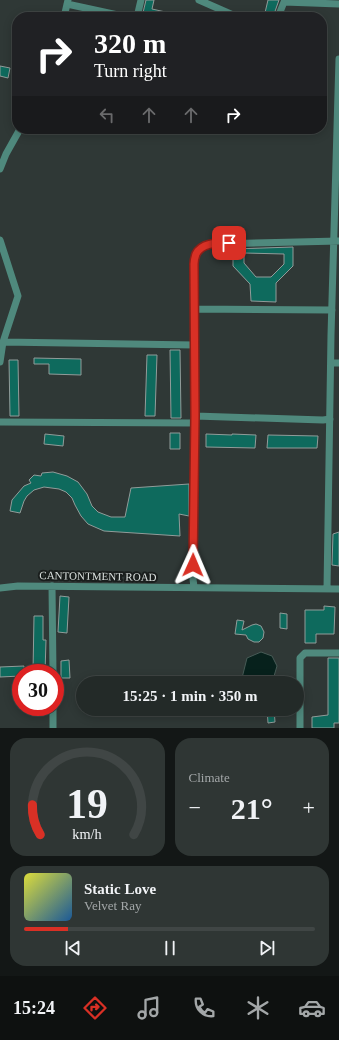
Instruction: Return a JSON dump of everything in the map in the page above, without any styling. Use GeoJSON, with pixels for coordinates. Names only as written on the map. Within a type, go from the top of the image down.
{"type":"FeatureCollection","features":[{"type":"Feature","properties":{"kind":"street"},"geometry":{"type":"LineString","coordinates":[[138,12],[141,0]]}},
{"type":"Feature","properties":{"kind":"street"},"geometry":{"type":"LineString","coordinates":[[199,0],[226,12]]}},
{"type":"Feature","properties":{"kind":"street"},"geometry":{"type":"LineString","coordinates":[[65,12],[67,2],[107,12]]}},
{"type":"Feature","properties":{"kind":"street"},"geometry":{"type":"LineString","coordinates":[[280,12],[284,2],[339,4]]}},
{"type":"Feature","properties":{"kind":"street"},"geometry":{"type":"LineString","coordinates":[[327,589],[332,310],[336,241],[339,59]]}},
{"type":"Feature","properties":{"kind":"street"},"geometry":{"type":"LineString","coordinates":[[0,169],[6,154],[17,134]]}},
{"type":"Feature","properties":{"kind":"street"},"geometry":{"type":"LineString","coordinates":[[0,240],[18,296],[4,342],[0,362]]}},
{"type":"Feature","properties":{"kind":"street"},"geometry":{"type":"LineString","coordinates":[[194,587],[194,264],[197,253],[202,246],[214,244],[336,241]]}},
{"type":"Feature","properties":{"kind":"street"},"geometry":{"type":"LineString","coordinates":[[194,310],[332,310]]}},
{"type":"Feature","properties":{"kind":"street"},"geometry":{"type":"LineString","coordinates":[[4,342],[194,345]]}},
{"type":"Feature","properties":{"kind":"street"},"geometry":{"type":"LineString","coordinates":[[331,363],[339,363]]}},
{"type":"Feature","properties":{"kind":"street"},"geometry":{"type":"LineString","coordinates":[[195,416],[330,419]]}},
{"type":"Feature","properties":{"kind":"street"},"geometry":{"type":"LineString","coordinates":[[0,422],[195,424]]}},
{"type":"Feature","properties":{"kind":"street","name":"CANTONTMENT ROAD"},"geometry":{"type":"LineString","coordinates":[[0,588],[18,586],[52,586],[339,589]]}},
{"type":"Feature","properties":{"kind":"street"},"geometry":{"type":"LineString","coordinates":[[52,586],[53,664]]}},
{"type":"Feature","properties":{"kind":"street"},"geometry":{"type":"LineString","coordinates":[[300,728],[300,658],[305,654],[339,653]]}},
{"type":"Feature","properties":{"kind":"street"},"geometry":{"type":"LineString","coordinates":[[53,716],[53,728]]}},
{"type":"Feature","properties":{"kind":"shaded area"},"geometry":{"type":"Polygon","coordinates":[[[261,652],[272,656],[277,666],[274,676],[242,676],[247,658],[261,652]]]}},
{"type":"Feature","properties":{"kind":"building"},"geometry":{"type":"Polygon","coordinates":[[[146,0],[154,0],[152,9],[166,12],[143,12],[146,0]]]}},
{"type":"Feature","properties":{"kind":"building"},"geometry":{"type":"Polygon","coordinates":[[[268,0],[279,0],[275,12],[265,12],[268,0]]]}},
{"type":"Feature","properties":{"kind":"building"},"geometry":{"type":"Polygon","coordinates":[[[0,66],[10,68],[8,78],[0,76],[0,66]]]}},
{"type":"Feature","properties":{"kind":"building"},"geometry":{"type":"Polygon","coordinates":[[[293,247],[293,266],[276,283],[276,302],[251,301],[250,284],[233,266],[233,249],[293,247]],[[244,253],[244,263],[256,277],[271,277],[284,264],[284,254],[244,253]]]}},
{"type":"Feature","properties":{"kind":"building"},"geometry":{"type":"Polygon","coordinates":[[[170,350],[180,350],[181,418],[171,418],[170,350]]]}},
{"type":"Feature","properties":{"kind":"building"},"geometry":{"type":"Polygon","coordinates":[[[147,355],[157,355],[155,416],[145,416],[147,355]]]}},
{"type":"Feature","properties":{"kind":"building"},"geometry":{"type":"Polygon","coordinates":[[[34,358],[81,359],[81,375],[49,374],[49,364],[34,364],[34,358]]]}},
{"type":"Feature","properties":{"kind":"building"},"geometry":{"type":"Polygon","coordinates":[[[9,360],[18,360],[19,416],[10,416],[9,360]]]}},
{"type":"Feature","properties":{"kind":"building"},"geometry":{"type":"Polygon","coordinates":[[[170,433],[180,433],[180,449],[170,449],[170,433]]]}},
{"type":"Feature","properties":{"kind":"building"},"geometry":{"type":"Polygon","coordinates":[[[45,434],[64,436],[63,446],[44,444],[45,434]]]}},
{"type":"Feature","properties":{"kind":"building"},"geometry":{"type":"Polygon","coordinates":[[[206,434],[256,435],[255,448],[206,447],[206,434]]]}},
{"type":"Feature","properties":{"kind":"building"},"geometry":{"type":"Polygon","coordinates":[[[268,435],[318,436],[317,448],[267,448],[268,435]]]}},
{"type":"Feature","properties":{"kind":"building"},"geometry":{"type":"Polygon","coordinates":[[[53,472],[67,476],[78,482],[87,494],[92,506],[98,512],[111,517],[125,517],[131,488],[189,484],[189,516],[179,514],[180,536],[104,531],[88,524],[81,516],[72,498],[66,492],[59,489],[44,487],[34,490],[27,496],[20,513],[10,511],[12,500],[24,486],[31,483],[29,480],[34,475],[41,476],[42,473],[53,472]]]}},
{"type":"Feature","properties":{"kind":"building"},"geometry":{"type":"Polygon","coordinates":[[[339,532],[339,566],[332,565],[333,534],[339,532]]]}},
{"type":"Feature","properties":{"kind":"building"},"geometry":{"type":"Polygon","coordinates":[[[60,596],[69,597],[67,633],[58,632],[60,596]]]}},
{"type":"Feature","properties":{"kind":"building"},"geometry":{"type":"Polygon","coordinates":[[[324,606],[335,607],[334,634],[316,634],[316,643],[305,643],[305,610],[324,610],[324,606]]]}},
{"type":"Feature","properties":{"kind":"building"},"geometry":{"type":"Polygon","coordinates":[[[280,613],[287,614],[287,629],[280,628],[280,613]]]}},
{"type":"Feature","properties":{"kind":"building"},"geometry":{"type":"Polygon","coordinates":[[[34,616],[43,616],[43,640],[46,640],[45,664],[33,664],[34,616]]]}},
{"type":"Feature","properties":{"kind":"building"},"geometry":{"type":"Polygon","coordinates":[[[237,620],[244,621],[242,630],[256,624],[261,626],[264,632],[263,638],[259,642],[254,642],[248,639],[246,635],[235,634],[237,620]]]}},
{"type":"Feature","properties":{"kind":"building"},"geometry":{"type":"Polygon","coordinates":[[[328,658],[339,658],[339,723],[334,723],[334,728],[312,728],[312,717],[328,715],[328,658]]]}},
{"type":"Feature","properties":{"kind":"building"},"geometry":{"type":"Polygon","coordinates":[[[69,660],[70,678],[64,678],[64,664],[61,664],[61,661],[69,660]]]}},
{"type":"Feature","properties":{"kind":"building"},"geometry":{"type":"Polygon","coordinates":[[[12,666],[12,676],[0,677],[0,667],[12,666]]]}},
{"type":"Feature","properties":{"kind":"building"},"geometry":{"type":"Polygon","coordinates":[[[268,716],[275,716],[275,722],[268,723],[268,716]]]}},
{"type":"Feature","properties":{"kind":"route"},"geometry":{"type":"LineString","coordinates":[[193,565],[195,416],[194,264],[197,253],[202,246],[229,243]]}}]}
